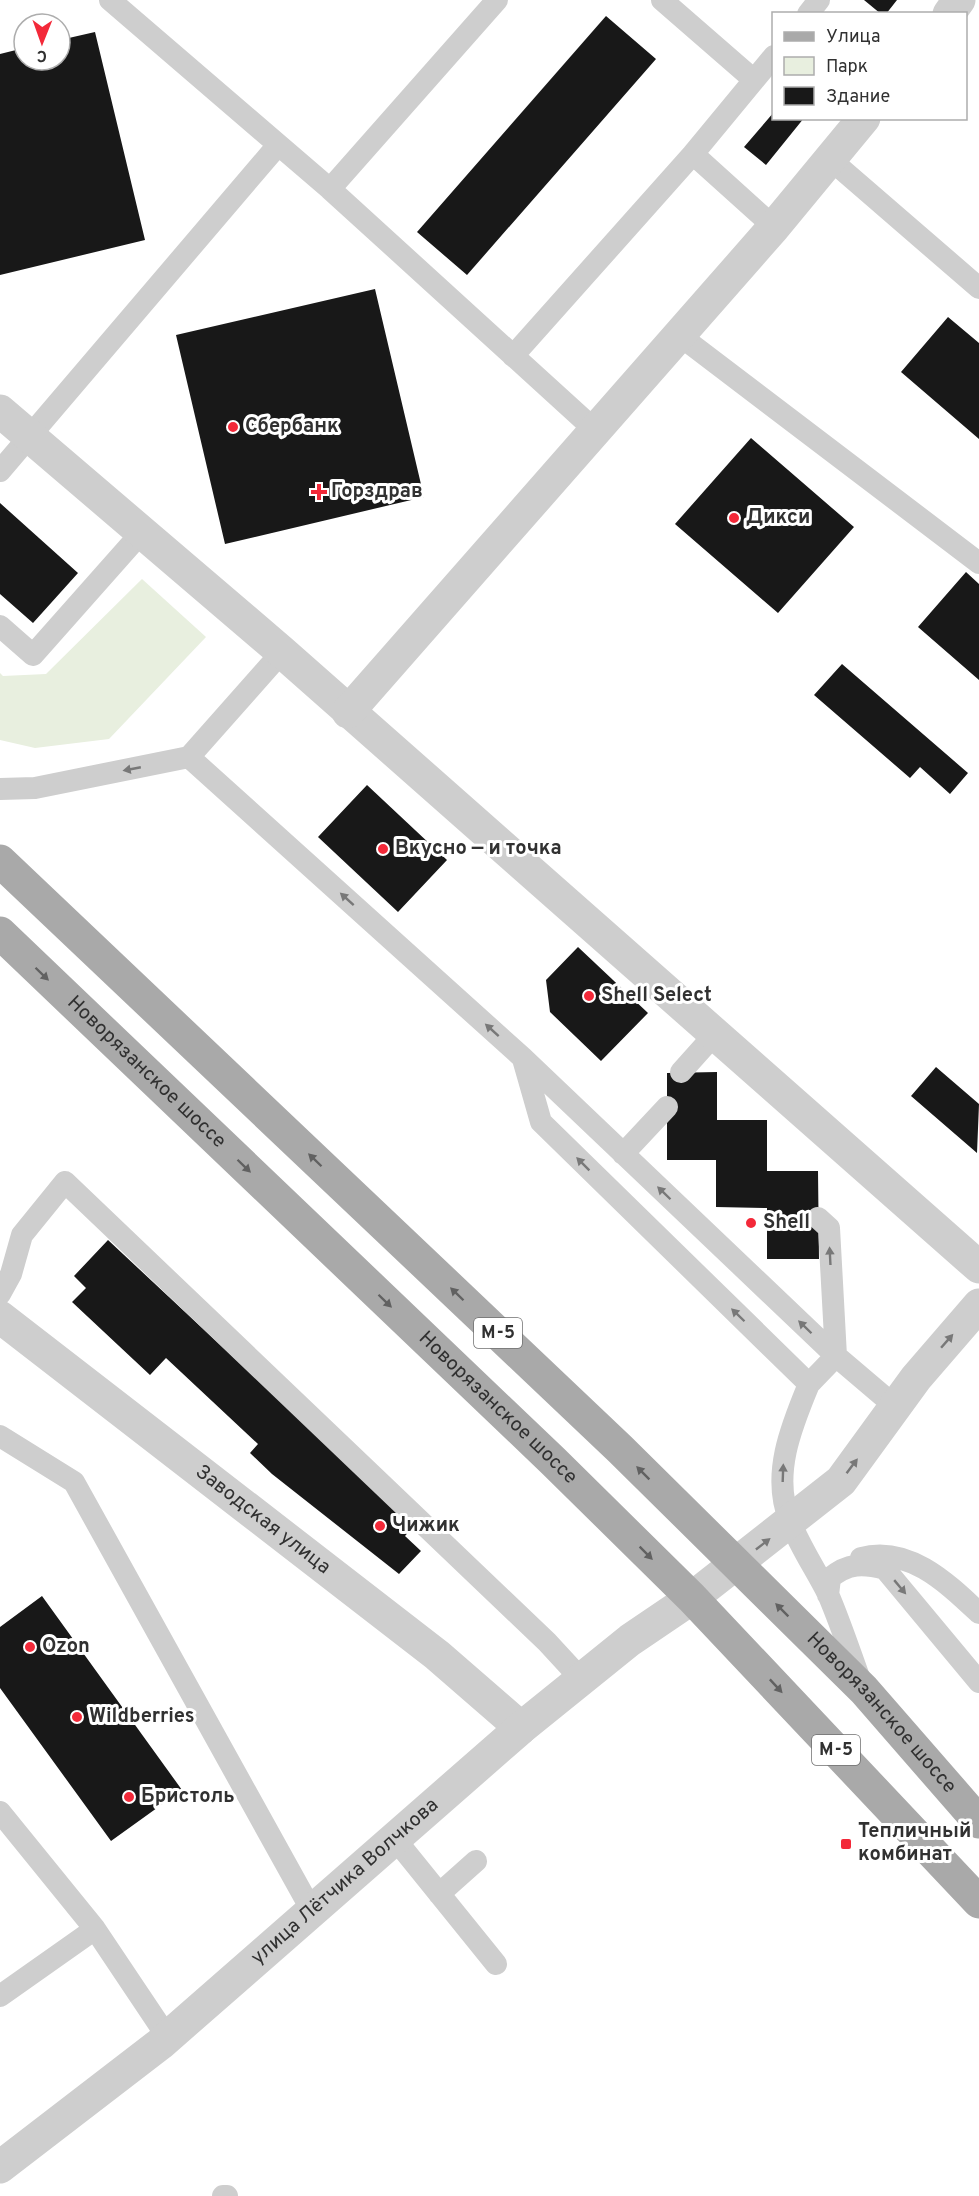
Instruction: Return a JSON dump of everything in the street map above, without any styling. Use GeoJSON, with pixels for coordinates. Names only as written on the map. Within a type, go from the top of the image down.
{"type":"FeatureCollection","features":[{"type":"Feature","properties":{"kind":"main road","name":"Новорязанское шоссе"},"geometry":{"type":"LineString","coordinates":[[0,861],[620,1449],[864,1690],[979,1821]]}},
{"type":"Feature","properties":{"kind":"main road","name":"Новорязанское шоссе"},"geometry":{"type":"LineString","coordinates":[[0,933],[553,1461],[692,1598],[979,1902]]}},
{"type":"Feature","properties":{"kind":"street"},"geometry":{"type":"LineString","coordinates":[[348,712],[774,227],[862,120]]}},
{"type":"Feature","properties":{"kind":"street"},"geometry":{"type":"LineString","coordinates":[[0,411],[282,652],[979,1267]]}},
{"type":"Feature","properties":{"kind":"street","name":"улица Лётчика Волчкова"},"geometry":{"type":"LineString","coordinates":[[0,2167],[168,2038],[522,1728],[630,1640],[736,1565],[841,1481],[916,1378],[979,1305]]}},
{"type":"Feature","properties":{"kind":"street","name":"Заводская улица"},"geometry":{"type":"LineString","coordinates":[[0,1317],[437,1655],[522,1728]]}},
{"type":"Feature","properties":{"kind":"lane"},"geometry":{"type":"LineString","coordinates":[[110,0],[330,189],[596,431]]}},
{"type":"Feature","properties":{"kind":"lane"},"geometry":{"type":"LineString","coordinates":[[330,189],[497,0]]}},
{"type":"Feature","properties":{"kind":"lane"},"geometry":{"type":"LineString","coordinates":[[662,0],[754,80]]}},
{"type":"Feature","properties":{"kind":"lane"},"geometry":{"type":"LineString","coordinates":[[810,12],[819,0]]}},
{"type":"Feature","properties":{"kind":"lane"},"geometry":{"type":"LineString","coordinates":[[513,356],[693,154],[772,58]]}},
{"type":"Feature","properties":{"kind":"lane"},"geometry":{"type":"LineString","coordinates":[[0,471],[278,145]]}},
{"type":"Feature","properties":{"kind":"lane"},"geometry":{"type":"LineString","coordinates":[[693,154],[774,227]]}},
{"type":"Feature","properties":{"kind":"lane"},"geometry":{"type":"LineString","coordinates":[[831,160],[979,288]]}},
{"type":"Feature","properties":{"kind":"lane"},"geometry":{"type":"LineString","coordinates":[[679,335],[979,563]]}},
{"type":"Feature","properties":{"kind":"lane"},"geometry":{"type":"LineString","coordinates":[[0,626],[33,655],[142,532]]}},
{"type":"Feature","properties":{"kind":"lane"},"geometry":{"type":"LineString","coordinates":[[0,789],[35,788],[189,757],[282,652]]}},
{"type":"Feature","properties":{"kind":"lane"},"geometry":{"type":"LineString","coordinates":[[189,757],[523,1058],[836,1356],[896,1407]]}},
{"type":"Feature","properties":{"kind":"lane"},"geometry":{"type":"LineString","coordinates":[[681,1072],[715,1034]]}},
{"type":"Feature","properties":{"kind":"lane"},"geometry":{"type":"LineString","coordinates":[[523,1058],[541,1122],[808,1384]]}},
{"type":"Feature","properties":{"kind":"lane"},"geometry":{"type":"LineString","coordinates":[[623,1154],[667,1107]]}},
{"type":"Feature","properties":{"kind":"lane"},"geometry":{"type":"LineString","coordinates":[[0,1294],[11,1274],[22,1235],[65,1182],[529,1625],[582,1680]]}},
{"type":"Feature","properties":{"kind":"lane"},"geometry":{"type":"LineString","coordinates":[[818,1218],[829,1228],[836,1356],[808,1384],[792,1424],[783,1467],[783,1501],[790,1521],[828,1595],[864,1690]]}},
{"type":"Feature","properties":{"kind":"lane"},"geometry":{"type":"LineString","coordinates":[[0,1436],[74,1482],[312,1911]]}},
{"type":"Feature","properties":{"kind":"lane"},"geometry":{"type":"LineString","coordinates":[[828,1595],[830,1578],[854,1560],[873,1554],[893,1555],[914,1562],[949,1585],[979,1613]]}},
{"type":"Feature","properties":{"kind":"lane"},"geometry":{"type":"LineString","coordinates":[[842,1568],[863,1563],[885,1569],[979,1682]]}},
{"type":"Feature","properties":{"kind":"lane"},"geometry":{"type":"LineString","coordinates":[[0,1812],[95,1929],[168,2038]]}},
{"type":"Feature","properties":{"kind":"lane"},"geometry":{"type":"LineString","coordinates":[[395,1839],[496,1964]]}},
{"type":"Feature","properties":{"kind":"lane"},"geometry":{"type":"LineString","coordinates":[[439,1894],[476,1861]]}},
{"type":"Feature","properties":{"kind":"lane"},"geometry":{"type":"LineString","coordinates":[[0,1996],[95,1929]]}},
{"type":"Feature","properties":{"kind":"green space"},"geometry":{"type":"Polygon","coordinates":[[[142,579],[206,637],[109,739],[35,748],[0,740],[0,673],[3,676],[46,674],[142,579]]]}},
{"type":"Feature","properties":{"kind":"building"},"geometry":{"type":"Polygon","coordinates":[[[864,0],[897,0],[888,12],[879,12],[864,0]]]}},
{"type":"Feature","properties":{"kind":"building"},"geometry":{"type":"Polygon","coordinates":[[[606,16],[656,59],[467,275],[417,232],[606,16]]]}},
{"type":"Feature","properties":{"kind":"building"},"geometry":{"type":"Polygon","coordinates":[[[95,32],[145,240],[0,275],[0,54],[12,51],[12,72],[72,72],[72,37],[95,32]]]}},
{"type":"Feature","properties":{"kind":"building"},"geometry":{"type":"Polygon","coordinates":[[[772,114],[772,120],[802,120],[766,165],[744,147],[772,114]]]}},
{"type":"Feature","properties":{"kind":"building"},"geometry":{"type":"Polygon","coordinates":[[[375,289],[424,497],[225,544],[176,335],[375,289]]]}},
{"type":"Feature","properties":{"kind":"building"},"geometry":{"type":"Polygon","coordinates":[[[948,317],[979,343],[979,439],[901,372],[948,317]]]}},
{"type":"Feature","properties":{"kind":"building"},"geometry":{"type":"Polygon","coordinates":[[[751,438],[854,527],[778,613],[675,524],[751,438]]]}},
{"type":"Feature","properties":{"kind":"building"},"geometry":{"type":"Polygon","coordinates":[[[0,503],[78,573],[33,623],[0,594],[0,503]]]}},
{"type":"Feature","properties":{"kind":"building"},"geometry":{"type":"Polygon","coordinates":[[[966,572],[979,584],[979,680],[918,627],[966,572]]]}},
{"type":"Feature","properties":{"kind":"building"},"geometry":{"type":"Polygon","coordinates":[[[842,664],[968,773],[950,794],[920,767],[910,778],[814,695],[842,664]]]}},
{"type":"Feature","properties":{"kind":"building","name":"Вкусно — и точка"},"geometry":{"type":"Polygon","coordinates":[[[367,785],[447,860],[398,912],[318,837],[367,785]]]}},
{"type":"Feature","properties":{"kind":"building","name":"Shell Select"},"geometry":{"type":"Polygon","coordinates":[[[578,947],[648,1013],[601,1061],[550,1012],[546,980],[578,947]]]}},
{"type":"Feature","properties":{"kind":"building"},"geometry":{"type":"Polygon","coordinates":[[[936,1067],[979,1104],[977,1153],[911,1096],[936,1067]]]}},
{"type":"Feature","properties":{"kind":"building"},"geometry":{"type":"Polygon","coordinates":[[[717,1072],[717,1120],[767,1120],[767,1171],[818,1171],[819,1259],[767,1259],[767,1208],[716,1207],[716,1160],[667,1160],[667,1073],[717,1072]]]}},
{"type":"Feature","properties":{"kind":"building"},"geometry":{"type":"Polygon","coordinates":[[[108,1240],[414,1526],[405,1536],[421,1551],[399,1574],[272,1474],[250,1453],[258,1444],[166,1358],[150,1375],[72,1302],[86,1288],[74,1276],[108,1240]]]}},
{"type":"Feature","properties":{"kind":"building"},"geometry":{"type":"Polygon","coordinates":[[[42,1596],[182,1790],[111,1841],[0,1688],[0,1627],[42,1596]]]}},
{"type":"Feature","properties":{"kind":"place","name":"Сбербанк"},"geometry":{"type":"Point","coordinates":[233,427]}},
{"type":"Feature","properties":{"kind":"place","name":"Горздрав"},"geometry":{"type":"Point","coordinates":[319,492]}},
{"type":"Feature","properties":{"kind":"place","name":"Дикси"},"geometry":{"type":"Point","coordinates":[734,518]}},
{"type":"Feature","properties":{"kind":"place","name":"Вкусно — и точка"},"geometry":{"type":"Point","coordinates":[383,849]}},
{"type":"Feature","properties":{"kind":"place","name":"Shell Select"},"geometry":{"type":"Point","coordinates":[589,996]}},
{"type":"Feature","properties":{"kind":"place","name":"Shell"},"geometry":{"type":"Point","coordinates":[751,1223]}},
{"type":"Feature","properties":{"kind":"place","name":"Чижик"},"geometry":{"type":"Point","coordinates":[380,1526]}},
{"type":"Feature","properties":{"kind":"place","name":"Ozon"},"geometry":{"type":"Point","coordinates":[30,1647]}},
{"type":"Feature","properties":{"kind":"place","name":"Wildberries"},"geometry":{"type":"Point","coordinates":[77,1717]}},
{"type":"Feature","properties":{"kind":"place","name":"Бристоль"},"geometry":{"type":"Point","coordinates":[129,1797]}},
{"type":"Feature","properties":{"kind":"place","name":"Тепличный комбинат"},"geometry":{"type":"Point","coordinates":[846,1844]}}]}
